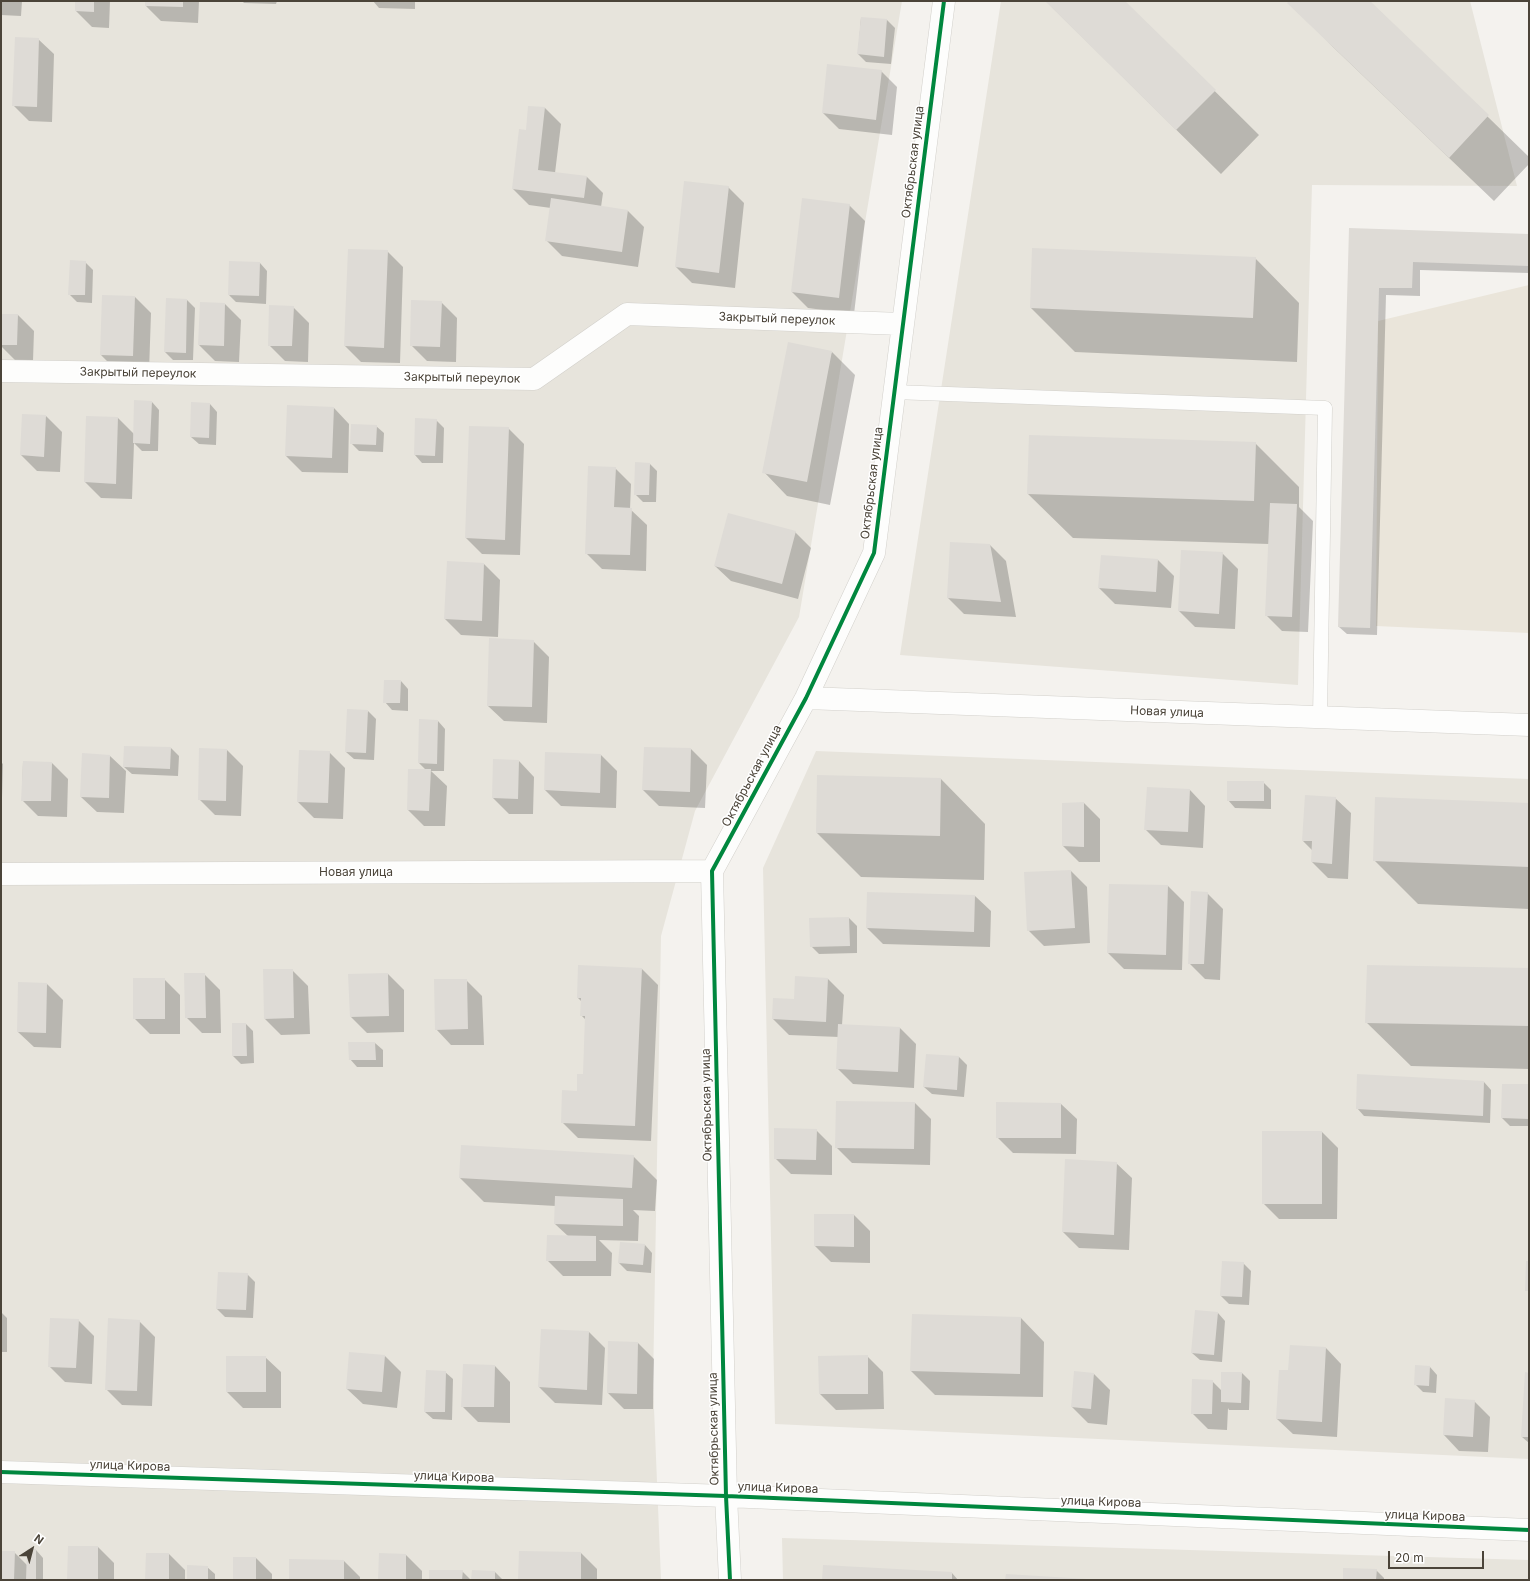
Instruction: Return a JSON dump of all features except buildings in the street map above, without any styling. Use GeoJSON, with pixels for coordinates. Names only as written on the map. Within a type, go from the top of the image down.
{"type":"FeatureCollection","features":[{"type":"Feature","properties":{"kind":"street","name":"Октябрьская улица"},"geometry":{"type":"LineString","coordinates":[[730,1580],[726,1496],[712,871],[806,698],[874,553],[944,1]]}},
{"type":"Feature","properties":{"kind":"street","name":"Закрытый переулок"},"geometry":{"type":"LineString","coordinates":[[1,371],[534,379],[627,314],[902,324]]}},
{"type":"Feature","properties":{"kind":"street","name":"Новая улица"},"geometry":{"type":"LineString","coordinates":[[806,698],[1529,725]]}},
{"type":"Feature","properties":{"kind":"street","name":"Новая улица"},"geometry":{"type":"LineString","coordinates":[[1,874],[712,871]]}},
{"type":"Feature","properties":{"kind":"street","name":"улица Кирова"},"geometry":{"type":"LineString","coordinates":[[1,1472],[726,1496],[1529,1530]]}},
{"type":"Feature","properties":{"kind":"lane"},"geometry":{"type":"LineString","coordinates":[[894,392],[1325,408],[1320,718]]}},
{"type":"Feature","properties":{"kind":"shaded area"},"geometry":{"type":"Polygon","coordinates":[[[1,1],[902,1],[799,617],[695,811],[661,936],[653,1384],[661,1580],[1,1580],[1,1]]]}},
{"type":"Feature","properties":{"kind":"shaded area"},"geometry":{"type":"Polygon","coordinates":[[[1001,1],[1470,1],[1517,186],[1312,185],[1298,685],[900,655],[1001,1]]]}},
{"type":"Feature","properties":{"kind":"shaded area"},"geometry":{"type":"Polygon","coordinates":[[[1529,285],[1529,633],[1376,626],[1378,321],[1529,285]]]}},
{"type":"Feature","properties":{"kind":"shaded area"},"geometry":{"type":"Polygon","coordinates":[[[816,751],[1529,779],[1529,1459],[775,1424],[763,868],[816,751]]]}},
{"type":"Feature","properties":{"kind":"shaded area"},"geometry":{"type":"Polygon","coordinates":[[[782,1538],[1529,1560],[1529,1580],[783,1580],[782,1538]]]}},
{"type":"Feature","properties":{"kind":"cycle path"},"geometry":{"type":"LineString","coordinates":[[730,1580],[726,1496],[712,871],[806,698],[874,553],[944,1]]}},
{"type":"Feature","properties":{"kind":"cycle path"},"geometry":{"type":"LineString","coordinates":[[1,1472],[726,1496],[1529,1530]]}}]}
